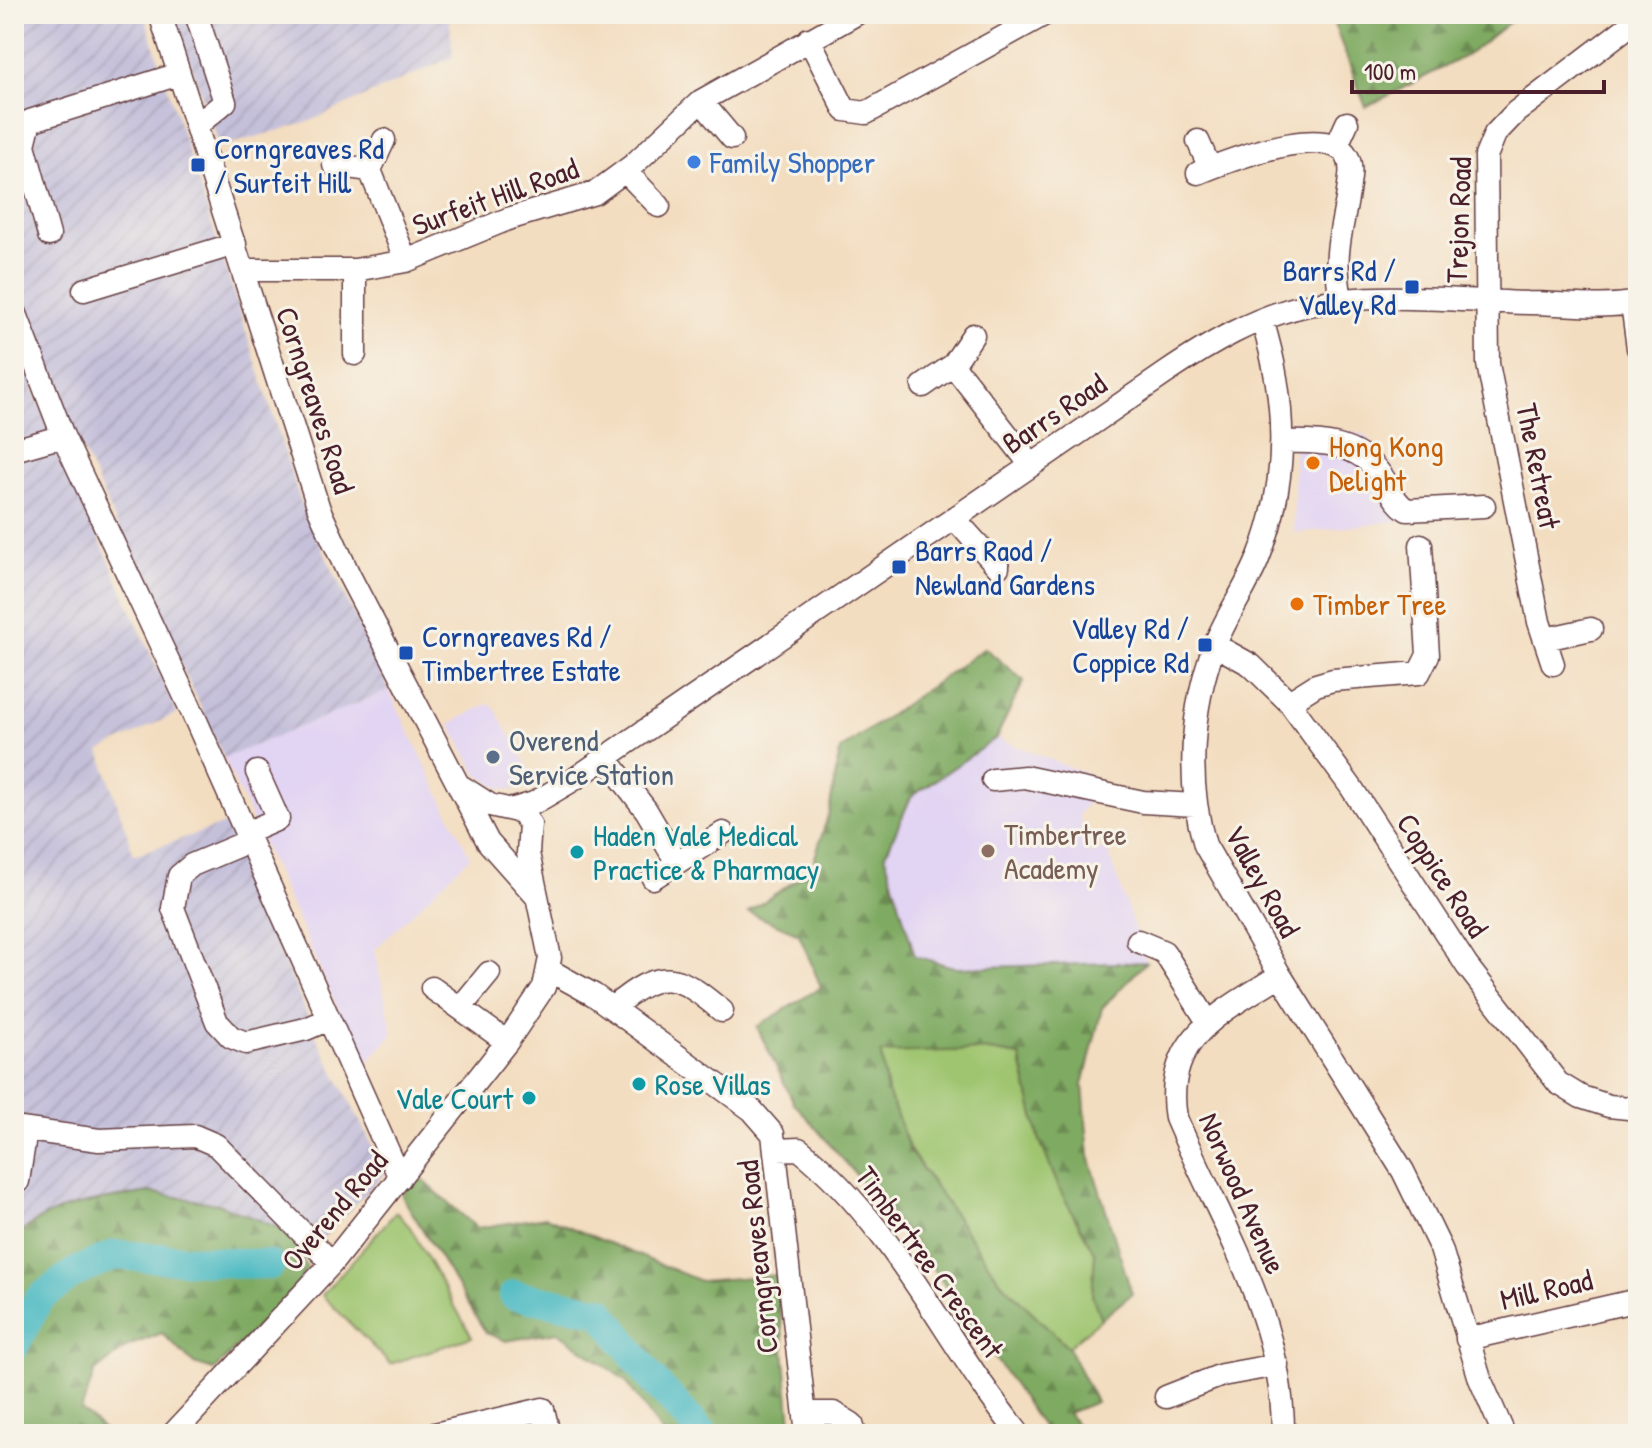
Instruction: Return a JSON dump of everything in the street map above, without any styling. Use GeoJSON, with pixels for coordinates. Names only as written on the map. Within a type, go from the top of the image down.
{"type":"FeatureCollection","features":[{"type":"Feature","properties":{"kind":"street","name":"Corngreaves Road"},"geometry":{"type":"LineString","coordinates":[[160,14],[319,509],[349,575],[492,843],[536,896]]}},
{"type":"Feature","properties":{"kind":"street"},"geometry":{"type":"LineString","coordinates":[[196,14],[225,102],[196,126]]}},
{"type":"Feature","properties":{"kind":"street","name":"Surfeit Hill Road"},"geometry":{"type":"LineString","coordinates":[[243,270],[355,270],[406,261],[508,219],[595,193],[625,171],[701,101],[856,14]]}},
{"type":"Feature","properties":{"kind":"street"},"geometry":{"type":"LineString","coordinates":[[809,39],[845,110],[866,113],[1045,14]]}},
{"type":"Feature","properties":{"kind":"street","name":"Trejon Road"},"geometry":{"type":"LineString","coordinates":[[1486,302],[1486,156],[1495,134],[1516,112],[1638,19]]}},
{"type":"Feature","properties":{"kind":"street"},"geometry":{"type":"LineString","coordinates":[[49,235],[24,145],[30,121],[179,74]]}},
{"type":"Feature","properties":{"kind":"street"},"geometry":{"type":"LineString","coordinates":[[701,101],[732,138]]}},
{"type":"Feature","properties":{"kind":"street"},"geometry":{"type":"LineString","coordinates":[[1337,145],[1347,123]]}},
{"type":"Feature","properties":{"kind":"street"},"geometry":{"type":"LineString","coordinates":[[384,140],[370,170],[406,261]]}},
{"type":"Feature","properties":{"kind":"street"},"geometry":{"type":"LineString","coordinates":[[1198,141],[1204,171],[1286,145],[1327,142],[1337,145],[1349,161],[1351,176],[1335,256],[1341,300]]}},
{"type":"Feature","properties":{"kind":"street"},"geometry":{"type":"LineString","coordinates":[[334,165],[370,170]]}},
{"type":"Feature","properties":{"kind":"street"},"geometry":{"type":"LineString","coordinates":[[625,171],[659,206]]}},
{"type":"Feature","properties":{"kind":"street"},"geometry":{"type":"LineString","coordinates":[[84,290],[235,244]]}},
{"type":"Feature","properties":{"kind":"street"},"geometry":{"type":"LineString","coordinates":[[355,270],[355,354]]}},
{"type":"Feature","properties":{"kind":"street","name":"Barrs Road"},"geometry":{"type":"LineString","coordinates":[[510,808],[534,803],[573,780],[1210,343],[1306,305],[1341,300],[1397,297],[1486,302],[1635,302]]}},
{"type":"Feature","properties":{"kind":"street","name":"The Retreat"},"geometry":{"type":"LineString","coordinates":[[1486,302],[1488,364],[1545,639],[1553,664]]}},
{"type":"Feature","properties":{"kind":"street"},"geometry":{"type":"LineString","coordinates":[[1635,302],[1638,348]]}},
{"type":"Feature","properties":{"kind":"street"},"geometry":{"type":"LineString","coordinates":[[14,309],[63,436],[248,837],[400,1178]]}},
{"type":"Feature","properties":{"kind":"street","name":"Valley Road"},"geometry":{"type":"LineString","coordinates":[[1262,320],[1275,363],[1284,442],[1276,495],[1259,559],[1215,645],[1197,716],[1195,805],[1205,845],[1280,975],[1403,1171],[1441,1249],[1467,1339],[1504,1434]]}},
{"type":"Feature","properties":{"kind":"street"},"geometry":{"type":"LineString","coordinates":[[923,386],[953,365],[973,335]]}},
{"type":"Feature","properties":{"kind":"street"},"geometry":{"type":"LineString","coordinates":[[953,365],[1031,465]]}},
{"type":"Feature","properties":{"kind":"street"},"geometry":{"type":"LineString","coordinates":[[14,450],[63,436]]}},
{"type":"Feature","properties":{"kind":"street"},"geometry":{"type":"LineString","coordinates":[[1284,442],[1342,445],[1367,458],[1382,475],[1396,503],[1407,510],[1484,506]]}},
{"type":"Feature","properties":{"kind":"street"},"geometry":{"type":"LineString","coordinates":[[954,518],[998,567]]}},
{"type":"Feature","properties":{"kind":"street"},"geometry":{"type":"LineString","coordinates":[[1289,702],[1316,685],[1333,680],[1419,673],[1428,655],[1427,553]]}},
{"type":"Feature","properties":{"kind":"street"},"geometry":{"type":"LineString","coordinates":[[1545,639],[1591,629]]}},
{"type":"Feature","properties":{"kind":"street","name":"Coppice Road"},"geometry":{"type":"LineString","coordinates":[[1215,645],[1251,665],[1289,702],[1351,787],[1467,966],[1558,1083],[1581,1097],[1609,1106],[1638,1109]]}},
{"type":"Feature","properties":{"kind":"street"},"geometry":{"type":"LineString","coordinates":[[605,757],[646,810],[676,861]]}},
{"type":"Feature","properties":{"kind":"street"},"geometry":{"type":"LineString","coordinates":[[257,772],[278,819],[179,876],[173,908],[217,1022],[231,1037],[246,1043],[306,1029],[329,1019]]}},
{"type":"Feature","properties":{"kind":"street"},"geometry":{"type":"LineString","coordinates":[[993,780],[1025,777],[1143,802],[1195,805]]}},
{"type":"Feature","properties":{"kind":"street","name":"Barrs Road"},"geometry":{"type":"LineString","coordinates":[[530,836],[543,813],[573,780]]}},
{"type":"Feature","properties":{"kind":"street","name":"Corngreaves Road"},"geometry":{"type":"LineString","coordinates":[[461,786],[490,805],[510,808],[526,817],[536,896],[548,938],[549,970],[612,1008],[752,1110],[773,1134],[806,1423]]}},
{"type":"Feature","properties":{"kind":"street"},"geometry":{"type":"LineString","coordinates":[[510,808],[492,815],[492,843],[519,851],[530,836]]}},
{"type":"Feature","properties":{"kind":"street"},"geometry":{"type":"LineString","coordinates":[[653,878],[723,833]]}},
{"type":"Feature","properties":{"kind":"street"},"geometry":{"type":"LineString","coordinates":[[1138,941],[1164,952],[1208,1022]]}},
{"type":"Feature","properties":{"kind":"street","name":"Overend Road"},"geometry":{"type":"LineString","coordinates":[[173,1434],[332,1263],[507,1042],[538,999],[549,970]]}},
{"type":"Feature","properties":{"kind":"street"},"geometry":{"type":"LineString","coordinates":[[461,1007],[489,973]]}},
{"type":"Feature","properties":{"kind":"street","name":"Norwood Avenue"},"geometry":{"type":"LineString","coordinates":[[1280,975],[1208,1022],[1191,1040],[1180,1061],[1173,1089],[1176,1118],[1266,1317],[1277,1365],[1283,1434]]}},
{"type":"Feature","properties":{"kind":"street"},"geometry":{"type":"LineString","coordinates":[[612,1008],[646,983],[665,979],[689,983],[722,1011]]}},
{"type":"Feature","properties":{"kind":"street"},"geometry":{"type":"LineString","coordinates":[[432,988],[507,1042]]}},
{"type":"Feature","properties":{"kind":"street"},"geometry":{"type":"LineString","coordinates":[[14,1180],[18,1181],[20,1129],[99,1140],[195,1136],[216,1145],[332,1263]]}},
{"type":"Feature","properties":{"kind":"street","name":"Timbertree Crescent"},"geometry":{"type":"LineString","coordinates":[[776,1150],[799,1149],[839,1182],[936,1312],[991,1399],[1019,1434]]}},
{"type":"Feature","properties":{"kind":"street","name":"Mill Road"},"geometry":{"type":"LineString","coordinates":[[1467,1339],[1638,1300]]}},
{"type":"Feature","properties":{"kind":"street"},"geometry":{"type":"LineString","coordinates":[[1166,1397],[1222,1375],[1277,1365]]}},
{"type":"Feature","properties":{"kind":"street"},"geometry":{"type":"LineString","coordinates":[[435,1434],[543,1409],[549,1434]]}},
{"type":"Feature","properties":{"kind":"street"},"geometry":{"type":"LineString","coordinates":[[806,1423],[834,1413],[852,1424],[855,1434]]}},
{"type":"Feature","properties":{"kind":"shaded area"},"geometry":{"type":"Polygon","coordinates":[[[14,14],[144,14],[301,503],[389,690],[224,758],[51,381],[32,388],[177,713],[100,751],[134,855],[225,824],[317,1038],[386,1172],[302,1260],[286,1231],[23,1230],[14,1241],[14,14]]]}},
{"type":"Feature","properties":{"kind":"shaded area"},"geometry":{"type":"Polygon","coordinates":[[[173,14],[449,14],[453,57],[308,122],[220,147],[173,14]]]}},
{"type":"Feature","properties":{"kind":"shaded area"},"geometry":{"type":"Polygon","coordinates":[[[1294,421],[1365,435],[1396,472],[1399,521],[1294,533],[1294,421]]]}},
{"type":"Feature","properties":{"kind":"shaded area"},"geometry":{"type":"Polygon","coordinates":[[[389,690],[470,857],[374,950],[393,1034],[364,1066],[224,758],[389,690]]]}},
{"type":"Feature","properties":{"kind":"shaded area"},"geometry":{"type":"Polygon","coordinates":[[[487,704],[493,705],[538,785],[510,790],[495,786],[477,774],[450,724],[487,704]]]}},
{"type":"Feature","properties":{"kind":"shaded area","name":"Timbertree Academy"},"geometry":{"type":"Polygon","coordinates":[[[996,738],[1086,774],[1090,800],[1079,814],[1088,854],[1107,848],[1146,962],[957,968],[915,956],[885,856],[911,797],[996,738]]]}},
{"type":"Feature","properties":{"kind":"green space"},"geometry":{"type":"Polygon","coordinates":[[[1330,14],[1520,14],[1469,54],[1366,107],[1330,14]]]}},
{"type":"Feature","properties":{"kind":"green space"},"geometry":{"type":"Polygon","coordinates":[[[985,648],[1024,681],[996,738],[911,797],[885,856],[915,956],[957,968],[1146,962],[1102,1008],[1083,1085],[1089,1156],[1132,1294],[1101,1319],[1092,1295],[1095,1254],[1059,1188],[1039,1138],[1020,1056],[982,1050],[881,1053],[886,1087],[910,1151],[1001,1282],[1068,1347],[1096,1402],[1068,1413],[1083,1434],[1049,1434],[1041,1425],[917,1245],[794,1103],[757,1027],[821,987],[799,934],[748,912],[811,870],[829,812],[840,750],[985,648]]]}},
{"type":"Feature","properties":{"kind":"green space"},"geometry":{"type":"Polygon","coordinates":[[[982,1050],[1020,1056],[1039,1138],[1059,1188],[1095,1254],[1092,1295],[1101,1319],[1068,1347],[1001,1282],[910,1150],[886,1087],[881,1052],[982,1050]]]}},
{"type":"Feature","properties":{"kind":"green space"},"geometry":{"type":"Polygon","coordinates":[[[417,1175],[477,1228],[546,1217],[700,1281],[777,1275],[792,1434],[663,1434],[625,1380],[558,1332],[506,1341],[486,1333],[402,1196],[417,1175]]]}},
{"type":"Feature","properties":{"kind":"green space"},"geometry":{"type":"Polygon","coordinates":[[[148,1192],[218,1204],[287,1231],[307,1268],[296,1287],[214,1370],[194,1364],[162,1333],[128,1346],[95,1372],[81,1410],[108,1434],[14,1434],[14,1241],[26,1228],[57,1211],[148,1192]]]}},
{"type":"Feature","properties":{"kind":"green space"},"geometry":{"type":"Polygon","coordinates":[[[396,1212],[410,1227],[472,1337],[390,1364],[322,1295],[396,1212]]]}},
{"type":"Feature","properties":{"kind":"waterway"},"geometry":{"type":"LineString","coordinates":[[14,1346],[39,1299],[74,1273],[114,1255],[270,1265]]}},
{"type":"Feature","properties":{"kind":"waterway"},"geometry":{"type":"LineString","coordinates":[[514,1295],[601,1311],[650,1377],[703,1434]]}},
{"type":"Feature","properties":{"kind":"place","name":"Family Shopper"},"geometry":{"type":"Point","coordinates":[694,162]}},
{"type":"Feature","properties":{"kind":"place","name":"Corngreaves Rd / Surfeit Hill"},"geometry":{"type":"Point","coordinates":[198,165]}},
{"type":"Feature","properties":{"kind":"place","name":"Barrs Rd / Valley Rd"},"geometry":{"type":"Point","coordinates":[1412,287]}},
{"type":"Feature","properties":{"kind":"place","name":"Hong Kong Delight"},"geometry":{"type":"Point","coordinates":[1313,463]}},
{"type":"Feature","properties":{"kind":"place","name":"Barrs Raod / Newland Gardens"},"geometry":{"type":"Point","coordinates":[899,567]}},
{"type":"Feature","properties":{"kind":"place","name":"Timber Tree"},"geometry":{"type":"Point","coordinates":[1297,604]}},
{"type":"Feature","properties":{"kind":"place","name":"Valley Rd / Coppice Rd"},"geometry":{"type":"Point","coordinates":[1205,645]}},
{"type":"Feature","properties":{"kind":"place","name":"Corngreaves Rd / Timbertree Estate"},"geometry":{"type":"Point","coordinates":[406,653]}},
{"type":"Feature","properties":{"kind":"place","name":"Overend Service Station"},"geometry":{"type":"Point","coordinates":[493,757]}},
{"type":"Feature","properties":{"kind":"place","name":"Timbertree Academy"},"geometry":{"type":"Point","coordinates":[988,851]}},
{"type":"Feature","properties":{"kind":"place","name":"Haden Vale Medical Practice & Pharmacy"},"geometry":{"type":"Point","coordinates":[577,852]}},
{"type":"Feature","properties":{"kind":"place","name":"Rose Villas"},"geometry":{"type":"Point","coordinates":[639,1084]}},
{"type":"Feature","properties":{"kind":"place","name":"Vale Court"},"geometry":{"type":"Point","coordinates":[529,1098]}}]}
